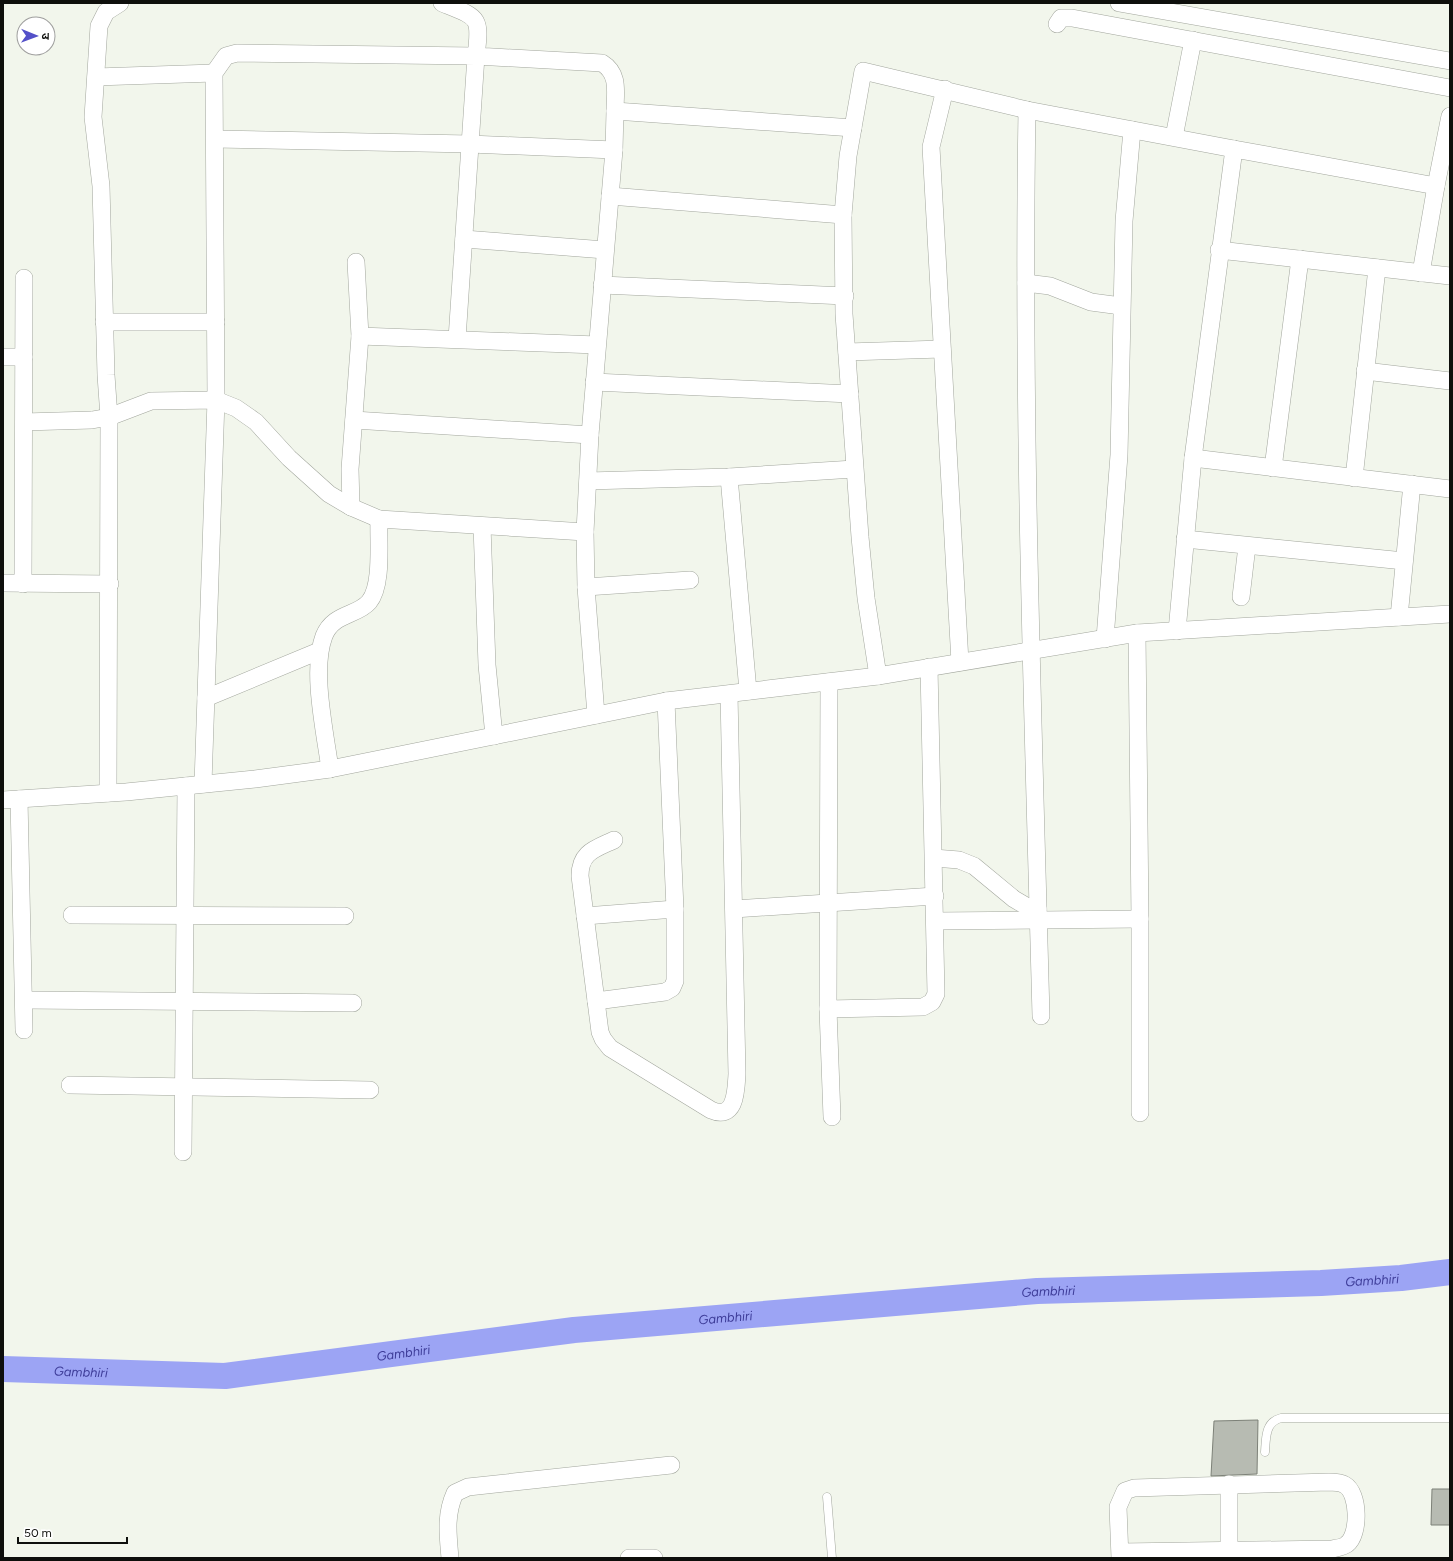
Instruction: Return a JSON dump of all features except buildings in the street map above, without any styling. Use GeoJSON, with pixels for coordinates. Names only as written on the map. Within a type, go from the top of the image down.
{"type":"FeatureCollection","features":[{"type":"Feature","properties":{"kind":"street"},"geometry":{"type":"LineString","coordinates":[[108,793],[110,584],[109,417],[104,322],[101,186],[93,117],[99,26],[106,12],[120,3]]}},
{"type":"Feature","properties":{"kind":"street"},"geometry":{"type":"LineString","coordinates":[[442,3],[474,17],[478,23],[480,31],[476,56],[456,339]]}},
{"type":"Feature","properties":{"kind":"street"},"geometry":{"type":"LineString","coordinates":[[1119,3],[1450,61]]}},
{"type":"Feature","properties":{"kind":"street"},"geometry":{"type":"LineString","coordinates":[[1057,24],[1061,18],[1072,18],[1450,88]]}},
{"type":"Feature","properties":{"kind":"street"},"geometry":{"type":"LineString","coordinates":[[1174,137],[1193,40]]}},
{"type":"Feature","properties":{"kind":"street"},"geometry":{"type":"LineString","coordinates":[[203,784],[216,400],[214,73],[226,56],[237,53],[476,56],[602,63],[613,73],[615,111],[614,150],[594,382],[585,532],[586,587],[596,715]]}},
{"type":"Feature","properties":{"kind":"street"},"geometry":{"type":"LineString","coordinates":[[878,676],[865,590],[854,469],[845,296],[844,215],[848,156],[863,71],[945,89],[1027,110],[1436,186]]}},
{"type":"Feature","properties":{"kind":"street"},"geometry":{"type":"LineString","coordinates":[[96,77],[214,73]]}},
{"type":"Feature","properties":{"kind":"street"},"geometry":{"type":"LineString","coordinates":[[945,89],[931,147],[960,662]]}},
{"type":"Feature","properties":{"kind":"street"},"geometry":{"type":"LineString","coordinates":[[1027,110],[1026,283],[1031,651],[1041,1016]]}},
{"type":"Feature","properties":{"kind":"street"},"geometry":{"type":"LineString","coordinates":[[615,111],[853,128]]}},
{"type":"Feature","properties":{"kind":"street"},"geometry":{"type":"LineString","coordinates":[[1421,273],[1450,116]]}},
{"type":"Feature","properties":{"kind":"street"},"geometry":{"type":"LineString","coordinates":[[1105,639],[1119,455],[1124,221],[1132,130]]}},
{"type":"Feature","properties":{"kind":"street"},"geometry":{"type":"LineString","coordinates":[[215,139],[470,144],[614,150]]}},
{"type":"Feature","properties":{"kind":"street"},"geometry":{"type":"LineString","coordinates":[[1177,631],[1193,458],[1219,250],[1234,149]]}},
{"type":"Feature","properties":{"kind":"street"},"geometry":{"type":"LineString","coordinates":[[610,196],[844,215]]}},
{"type":"Feature","properties":{"kind":"street"},"geometry":{"type":"LineString","coordinates":[[464,239],[605,250]]}},
{"type":"Feature","properties":{"kind":"street"},"geometry":{"type":"LineString","coordinates":[[1219,250],[1450,276]]}},
{"type":"Feature","properties":{"kind":"street"},"geometry":{"type":"LineString","coordinates":[[1273,468],[1300,259]]}},
{"type":"Feature","properties":{"kind":"street"},"geometry":{"type":"LineString","coordinates":[[351,507],[350,470],[360,336],[356,262]]}},
{"type":"Feature","properties":{"kind":"street"},"geometry":{"type":"LineString","coordinates":[[1354,478],[1377,268]]}},
{"type":"Feature","properties":{"kind":"street"},"geometry":{"type":"LineString","coordinates":[[22,584],[24,278]]}},
{"type":"Feature","properties":{"kind":"street"},"geometry":{"type":"LineString","coordinates":[[1026,283],[1050,286],[1091,302],[1121,306]]}},
{"type":"Feature","properties":{"kind":"street"},"geometry":{"type":"LineString","coordinates":[[602,285],[845,296]]}},
{"type":"Feature","properties":{"kind":"street"},"geometry":{"type":"LineString","coordinates":[[104,322],[216,322]]}},
{"type":"Feature","properties":{"kind":"street"},"geometry":{"type":"LineString","coordinates":[[360,336],[597,344]]}},
{"type":"Feature","properties":{"kind":"street"},"geometry":{"type":"LineString","coordinates":[[847,352],[942,349]]}},
{"type":"Feature","properties":{"kind":"street"},"geometry":{"type":"LineString","coordinates":[[3,356],[24,357]]}},
{"type":"Feature","properties":{"kind":"street"},"geometry":{"type":"LineString","coordinates":[[1365,371],[1450,381]]}},
{"type":"Feature","properties":{"kind":"street"},"geometry":{"type":"LineString","coordinates":[[594,382],[850,394]]}},
{"type":"Feature","properties":{"kind":"street"},"geometry":{"type":"LineString","coordinates":[[24,422],[92,420],[109,417],[150,402],[216,400],[236,408],[256,422],[289,458],[329,494],[351,507],[378,519],[585,532]]}},
{"type":"Feature","properties":{"kind":"street"},"geometry":{"type":"LineString","coordinates":[[354,420],[590,435]]}},
{"type":"Feature","properties":{"kind":"street"},"geometry":{"type":"LineString","coordinates":[[1193,458],[1450,489]]}},
{"type":"Feature","properties":{"kind":"street"},"geometry":{"type":"LineString","coordinates":[[588,481],[729,477],[854,469]]}},
{"type":"Feature","properties":{"kind":"street"},"geometry":{"type":"LineString","coordinates":[[729,477],[748,691]]}},
{"type":"Feature","properties":{"kind":"street"},"geometry":{"type":"LineString","coordinates":[[1399,617],[1412,484]]}},
{"type":"Feature","properties":{"kind":"street"},"geometry":{"type":"LineString","coordinates":[[330,769],[318,673],[319,651],[324,635],[334,622],[368,603],[375,593],[378,578],[378,519]]}},
{"type":"Feature","properties":{"kind":"street"},"geometry":{"type":"LineString","coordinates":[[482,526],[487,665],[494,736]]}},
{"type":"Feature","properties":{"kind":"street"},"geometry":{"type":"LineString","coordinates":[[1185,539],[1404,561]]}},
{"type":"Feature","properties":{"kind":"street"},"geometry":{"type":"LineString","coordinates":[[1241,597],[1247,546]]}},
{"type":"Feature","properties":{"kind":"street"},"geometry":{"type":"LineString","coordinates":[[586,587],[690,580]]}},
{"type":"Feature","properties":{"kind":"street"},"geometry":{"type":"LineString","coordinates":[[3,583],[110,584]]}},
{"type":"Feature","properties":{"kind":"street"},"geometry":{"type":"LineString","coordinates":[[24,1030],[24,1000],[11,800],[186,786],[330,769],[666,701],[878,676],[1138,633],[1450,614]]}},
{"type":"Feature","properties":{"kind":"street"},"geometry":{"type":"LineString","coordinates":[[1138,633],[1140,1113]]}},
{"type":"Feature","properties":{"kind":"street"},"geometry":{"type":"LineString","coordinates":[[206,698],[319,651]]}},
{"type":"Feature","properties":{"kind":"street"},"geometry":{"type":"LineString","coordinates":[[828,1009],[923,1007],[932,1002],[936,994],[936,921],[929,667]]}},
{"type":"Feature","properties":{"kind":"street"},"geometry":{"type":"LineString","coordinates":[[829,682],[828,1009],[832,1117]]}},
{"type":"Feature","properties":{"kind":"street"},"geometry":{"type":"LineString","coordinates":[[614,840],[590,852],[582,858],[580,876],[600,1032],[610,1048],[711,1110],[718,1113],[725,1112],[732,1106],[735,1097],[737,1074],[729,694]]}},
{"type":"Feature","properties":{"kind":"street"},"geometry":{"type":"LineString","coordinates":[[596,1001],[665,992],[672,988],[675,981],[675,909],[666,701]]}},
{"type":"Feature","properties":{"kind":"street"},"geometry":{"type":"LineString","coordinates":[[183,1152],[186,786]]}},
{"type":"Feature","properties":{"kind":"street"},"geometry":{"type":"LineString","coordinates":[[934,858],[959,860],[974,866],[1014,900],[1026,906],[1038,915]]}},
{"type":"Feature","properties":{"kind":"street"},"geometry":{"type":"LineString","coordinates":[[734,909],[935,896]]}},
{"type":"Feature","properties":{"kind":"street"},"geometry":{"type":"LineString","coordinates":[[586,916],[675,909]]}},
{"type":"Feature","properties":{"kind":"street"},"geometry":{"type":"LineString","coordinates":[[72,915],[345,916]]}},
{"type":"Feature","properties":{"kind":"street"},"geometry":{"type":"LineString","coordinates":[[936,921],[1038,915],[1140,919]]}},
{"type":"Feature","properties":{"kind":"street"},"geometry":{"type":"LineString","coordinates":[[24,1000],[353,1003]]}},
{"type":"Feature","properties":{"kind":"street"},"geometry":{"type":"LineString","coordinates":[[70,1085],[370,1090]]}},
{"type":"Feature","properties":{"kind":"street"},"geometry":{"type":"LineString","coordinates":[[450,1558],[447,1525],[450,1505],[455,1493],[468,1487],[671,1464]]}},
{"type":"Feature","properties":{"kind":"street"},"geometry":{"type":"LineString","coordinates":[[1339,1483],[1345,1485],[1352,1492],[1356,1530],[1346,1545],[1332,1549],[1229,1554],[1120,1555],[1118,1507],[1125,1491],[1134,1488],[1229,1484],[1339,1483]]}},
{"type":"Feature","properties":{"kind":"street"},"geometry":{"type":"LineString","coordinates":[[1229,1484],[1229,1554]]}},
{"type":"Feature","properties":{"kind":"street"},"geometry":{"type":"LineString","coordinates":[[629,1558],[654,1558]]}},
{"type":"Feature","properties":{"kind":"lane"},"geometry":{"type":"LineString","coordinates":[[1265,1452],[1270,1423],[1281,1418],[1450,1418]]}},
{"type":"Feature","properties":{"kind":"lane"},"geometry":{"type":"LineString","coordinates":[[827,1497],[832,1558]]}},
{"type":"Feature","properties":{"kind":"waterway","name":"Gambhiri"},"geometry":{"type":"LineString","coordinates":[[3,1369],[225,1376],[574,1330],[1037,1291],[1321,1283],[1401,1278],[1450,1272]]}}]}
